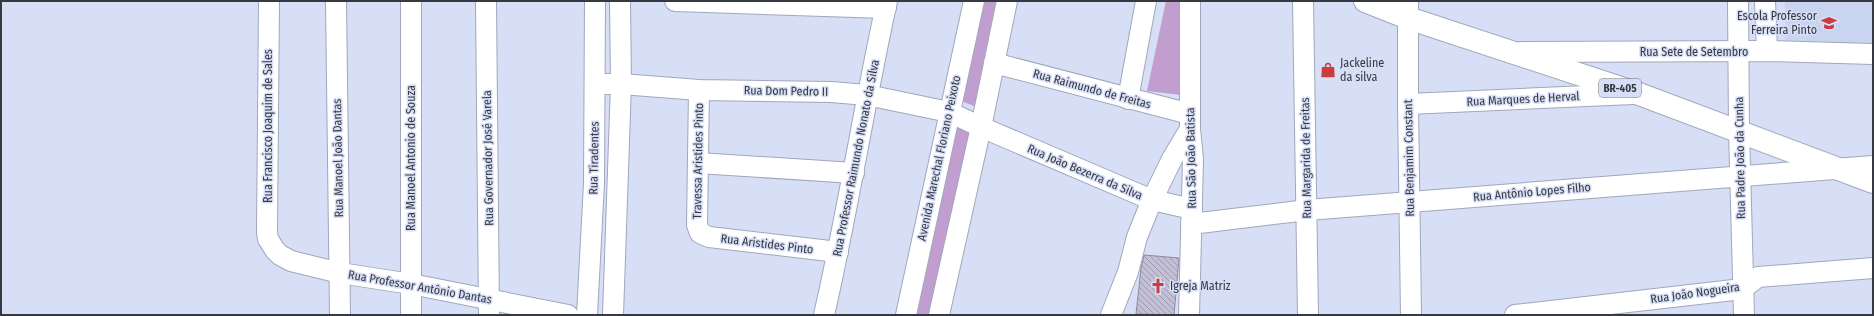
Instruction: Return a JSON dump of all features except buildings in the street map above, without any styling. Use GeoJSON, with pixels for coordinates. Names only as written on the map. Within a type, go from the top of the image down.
{"type":"FeatureCollection","features":[{"type":"Feature","properties":{"kind":"highway","name":"BR-405"},"geometry":{"type":"LineString","coordinates":[[1365,1],[1408,10],[1515,52],[1639,94],[1873,182]]}},
{"type":"Feature","properties":{"kind":"street","name":"Rua Francisco Joaquim de Sales"},"geometry":{"type":"LineString","coordinates":[[269,1],[267,232],[268,239],[275,250]]}},
{"type":"Feature","properties":{"kind":"street","name":"Rua Manoel João Dantas"},"geometry":{"type":"LineString","coordinates":[[336,1],[340,315]]}},
{"type":"Feature","properties":{"kind":"street","name":"Rua Manoel Antonio de Souza"},"geometry":{"type":"LineString","coordinates":[[410,315],[411,1]]}},
{"type":"Feature","properties":{"kind":"street","name":"Rua Governador José Varela"},"geometry":{"type":"LineString","coordinates":[[486,1],[489,307]]}},
{"type":"Feature","properties":{"kind":"street","name":"Rua Tiradentes"},"geometry":{"type":"LineString","coordinates":[[587,315],[594,183],[596,84],[595,1]]}},
{"type":"Feature","properties":{"kind":"street","name":"Rua Tiradentes"},"geometry":{"type":"LineString","coordinates":[[613,315],[621,84],[620,1]]}},
{"type":"Feature","properties":{"kind":"street"},"geometry":{"type":"LineString","coordinates":[[675,1],[886,5]]}},
{"type":"Feature","properties":{"kind":"street","name":"Avenida Marechal Floriano Peixoto"},"geometry":{"type":"LineString","coordinates":[[906,315],[974,1]]}},
{"type":"Feature","properties":{"kind":"street"},"geometry":{"type":"LineString","coordinates":[[939,315],[981,128],[1007,1]]}},
{"type":"Feature","properties":{"kind":"street"},"geometry":{"type":"LineString","coordinates":[[1128,99],[1146,1]]}},
{"type":"Feature","properties":{"kind":"street","name":"Rua São João Batista"},"geometry":{"type":"LineString","coordinates":[[1189,315],[1193,159],[1190,122],[1190,1]]}},
{"type":"Feature","properties":{"kind":"street","name":"Rua Margarida de Freitas"},"geometry":{"type":"LineString","coordinates":[[1303,1],[1308,315]]}},
{"type":"Feature","properties":{"kind":"street","name":"Rua Padre João da Cunha"},"geometry":{"type":"LineString","coordinates":[[1738,1],[1739,131],[1744,315]]}},
{"type":"Feature","properties":{"kind":"street"},"geometry":{"type":"LineString","coordinates":[[1765,1],[1767,51]]}},
{"type":"Feature","properties":{"kind":"street","name":"Rua Professor Raimundo Nonato da Silva"},"geometry":{"type":"LineString","coordinates":[[824,315],[854,173],[867,95],[886,5]]}},
{"type":"Feature","properties":{"kind":"street","name":"Rua Benjamim Constant"},"geometry":{"type":"LineString","coordinates":[[1408,10],[1411,315]]}},
{"type":"Feature","properties":{"kind":"street","name":"Rua Sete de Setembro"},"geometry":{"type":"LineString","coordinates":[[1515,52],[1767,51],[1873,54]]}},
{"type":"Feature","properties":{"kind":"street","name":"Rua Raimundo de Freitas"},"geometry":{"type":"LineString","coordinates":[[994,63],[1128,99],[1190,122]]}},
{"type":"Feature","properties":{"kind":"street","name":"Rua Dom Pedro II"},"geometry":{"type":"LineString","coordinates":[[596,84],[621,84],[699,90],[831,92],[867,95],[949,112]]}},
{"type":"Feature","properties":{"kind":"street","name":"Travessa Aristides Pinto"},"geometry":{"type":"LineString","coordinates":[[698,231],[699,90]]}},
{"type":"Feature","properties":{"kind":"street","name":"Rua Marques de Herval"},"geometry":{"type":"LineString","coordinates":[[1408,104],[1639,94]]}},
{"type":"Feature","properties":{"kind":"street","name":"Rua João Bezerra da Silva"},"geometry":{"type":"LineString","coordinates":[[949,112],[981,128],[1191,217]]}},
{"type":"Feature","properties":{"kind":"street"},"geometry":{"type":"LineString","coordinates":[[1112,315],[1128,272],[1137,237],[1152,200],[1190,122]]}},
{"type":"Feature","properties":{"kind":"street"},"geometry":{"type":"LineString","coordinates":[[698,163],[854,173]]}},
{"type":"Feature","properties":{"kind":"street","name":"Rua Antônio Lopes Filho"},"geometry":{"type":"LineString","coordinates":[[1191,217],[1307,210],[1741,175],[1873,166]]}},
{"type":"Feature","properties":{"kind":"street"},"geometry":{"type":"LineString","coordinates":[[594,183],[618,182]]}},
{"type":"Feature","properties":{"kind":"street","name":"Rua Aristides Pinto"},"geometry":{"type":"LineString","coordinates":[[698,231],[704,236],[709,237],[838,252]]}},
{"type":"Feature","properties":{"kind":"street","name":"Rua Professor Antônio Dantas"},"geometry":{"type":"LineString","coordinates":[[275,250],[280,255],[291,261],[340,273],[411,284],[489,307],[568,315]]}},
{"type":"Feature","properties":{"kind":"street","name":"Rua João Nogueira"},"geometry":{"type":"LineString","coordinates":[[1515,315],[1744,287],[1758,277],[1873,268]]}},
{"type":"Feature","properties":{"kind":"shaded area"},"geometry":{"type":"Polygon","coordinates":[[[978,1],[1001,1],[979,108],[956,99],[978,1]]]}},
{"type":"Feature","properties":{"kind":"shaded area"},"geometry":{"type":"Polygon","coordinates":[[[1166,1],[1185,1],[1181,95],[1147,91],[1166,1]]]}},
{"type":"Feature","properties":{"kind":"shaded area","name":"Escola Professor Ferreira Pinto"},"geometry":{"type":"Polygon","coordinates":[[[1785,1],[1873,1],[1873,46],[1785,44],[1785,1]]]}},
{"type":"Feature","properties":{"kind":"shaded area"},"geometry":{"type":"Polygon","coordinates":[[[954,120],[971,126],[931,315],[912,315],[954,120]]]}},
{"type":"Feature","properties":{"kind":"place","name":"Escola Professor Ferreira Pinto"},"geometry":{"type":"Point","coordinates":[1829,23]}},
{"type":"Feature","properties":{"kind":"place","name":"Jackeline da silva"},"geometry":{"type":"Point","coordinates":[1328,70]}},
{"type":"Feature","properties":{"kind":"place","name":"Igreja Matriz"},"geometry":{"type":"Point","coordinates":[1158,286]}}]}
